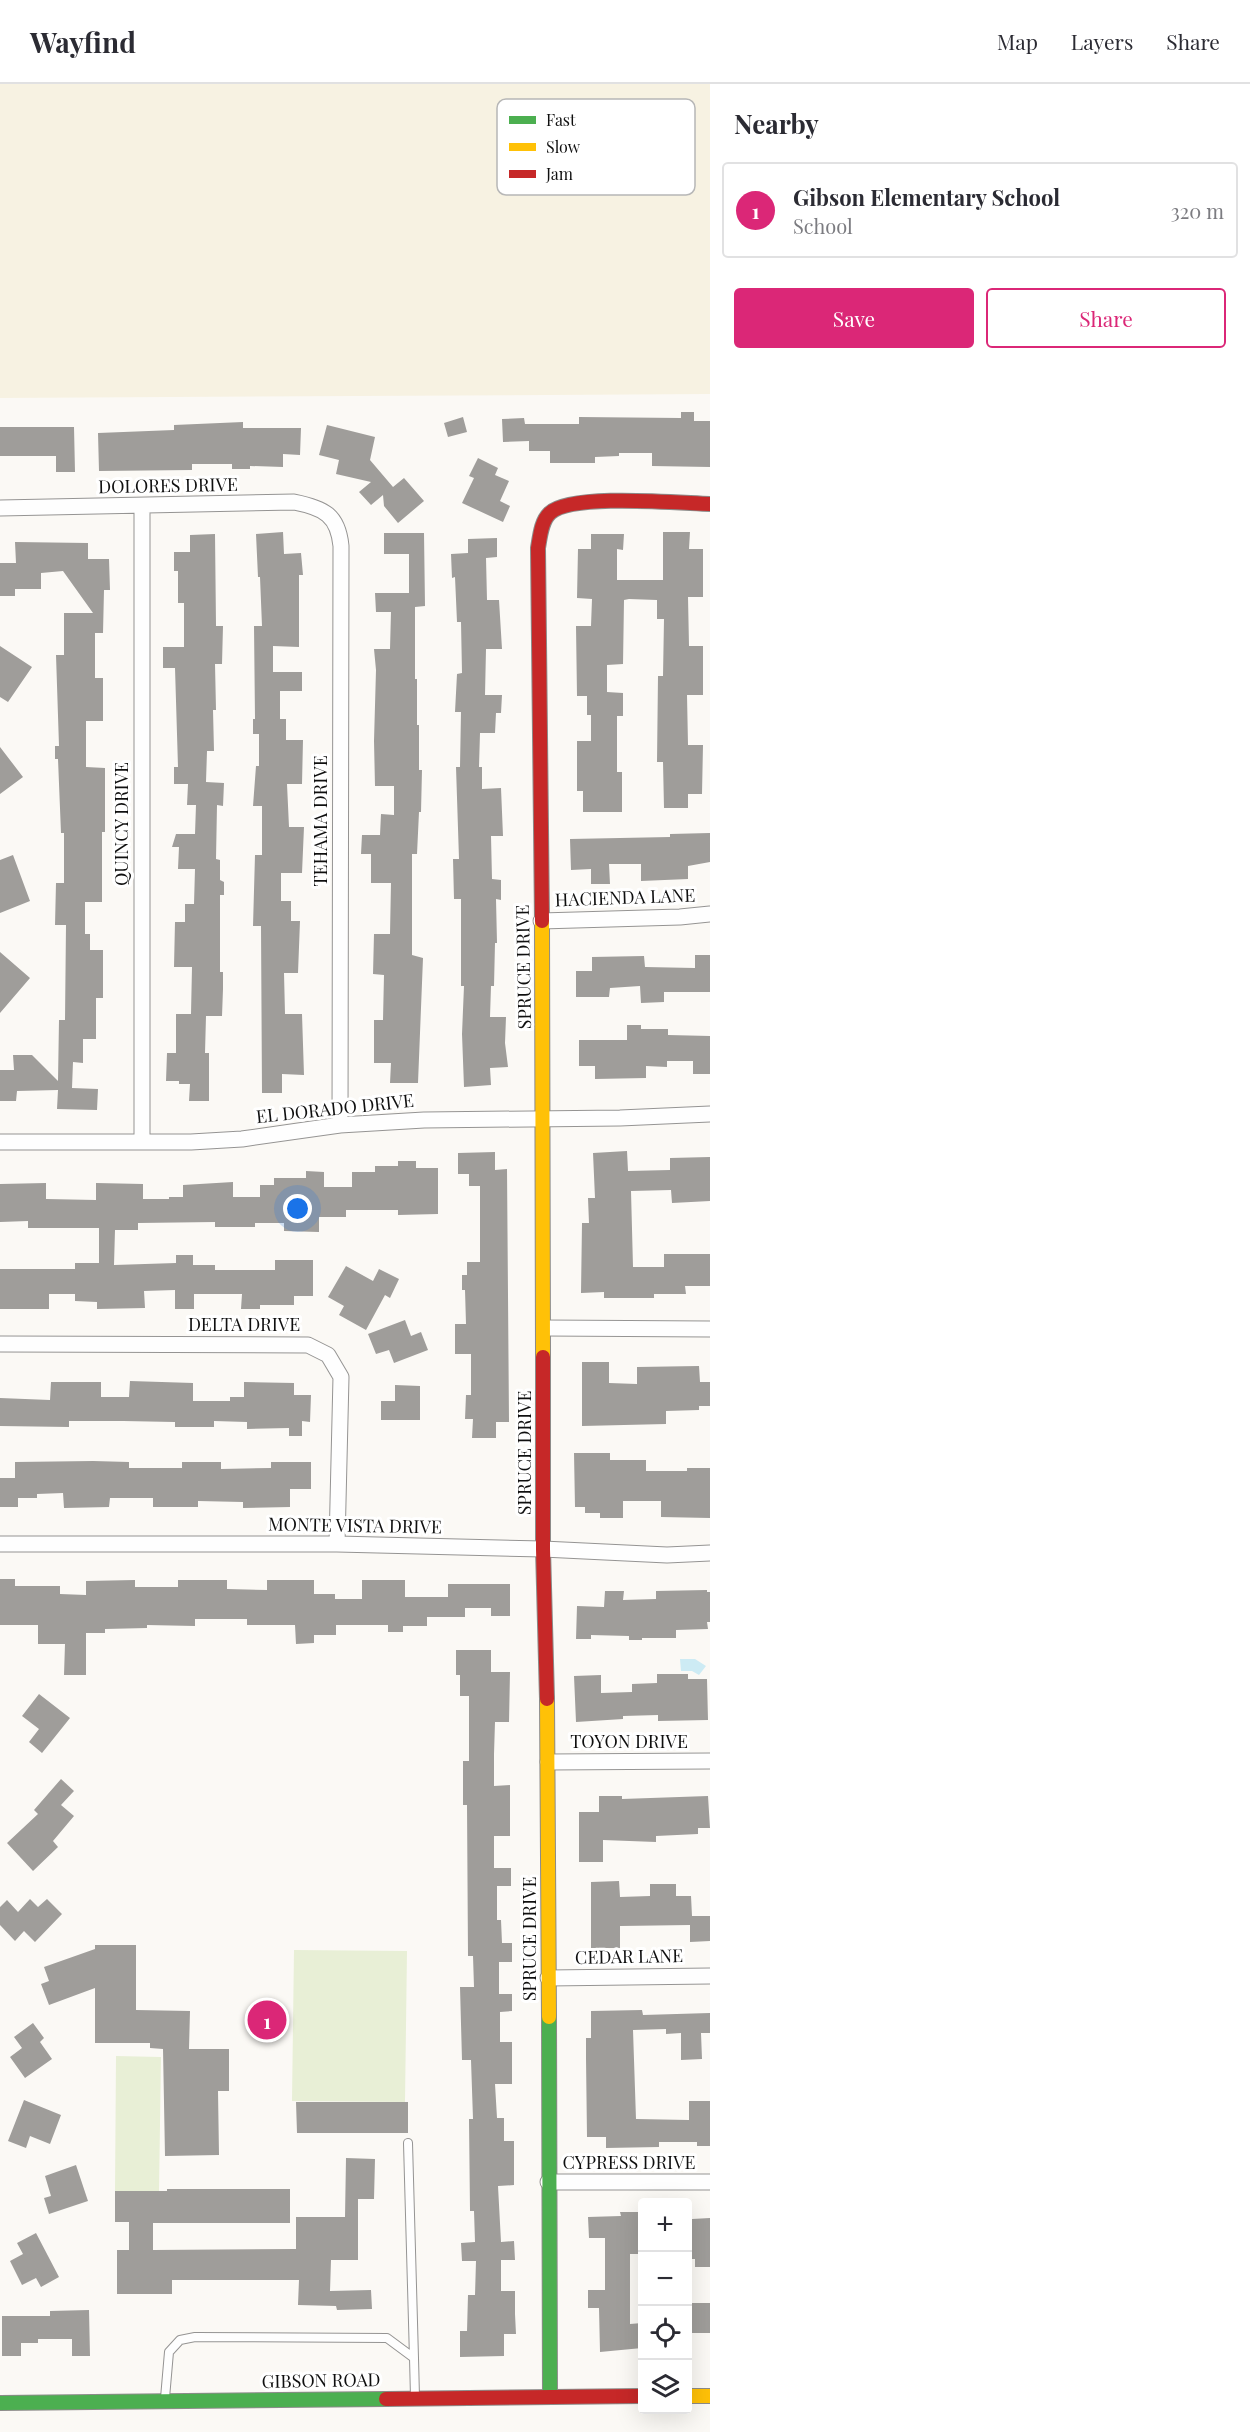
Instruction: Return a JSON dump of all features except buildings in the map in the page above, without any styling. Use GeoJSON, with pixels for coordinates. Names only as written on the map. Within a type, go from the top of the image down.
{"type":"FeatureCollection","features":[{"type":"Feature","properties":{"kind":"street","name":"SPRUCE DRIVE"},"geometry":{"type":"LineString","coordinates":[[550,2397],[548,1762],[543,1549],[544,1119],[538,548],[542,530],[551,512],[563,506],[598,501],[710,504]]}},
{"type":"Feature","properties":{"kind":"street","name":"DOLORES DRIVE"},"geometry":{"type":"LineString","coordinates":[[0,508],[294,502],[316,506],[333,519]]}},
{"type":"Feature","properties":{"kind":"street","name":"QUINCY DRIVE"},"geometry":{"type":"LineString","coordinates":[[142,506],[142,1142]]}},
{"type":"Feature","properties":{"kind":"street","name":"TEHAMA DRIVE"},"geometry":{"type":"LineString","coordinates":[[333,519],[339,531],[341,546],[340,1125]]}},
{"type":"Feature","properties":{"kind":"street","name":"HACIENDA LANE"},"geometry":{"type":"LineString","coordinates":[[541,921],[710,914]]}},
{"type":"Feature","properties":{"kind":"street","name":"EL DORADO DRIVE"},"geometry":{"type":"LineString","coordinates":[[0,1142],[242,1139],[340,1125],[424,1120],[710,1114]]}},
{"type":"Feature","properties":{"kind":"street"},"geometry":{"type":"LineString","coordinates":[[544,1328],[710,1329]]}},
{"type":"Feature","properties":{"kind":"street","name":"DELTA DRIVE"},"geometry":{"type":"LineString","coordinates":[[0,1344],[308,1345],[328,1354],[341,1377],[337,1544]]}},
{"type":"Feature","properties":{"kind":"street","name":"MONTE VISTA DRIVE"},"geometry":{"type":"LineString","coordinates":[[0,1544],[337,1544],[543,1549],[667,1555],[710,1553]]}},
{"type":"Feature","properties":{"kind":"street","name":"TOYON DRIVE"},"geometry":{"type":"LineString","coordinates":[[548,1762],[710,1761]]}},
{"type":"Feature","properties":{"kind":"street","name":"CEDAR LANE"},"geometry":{"type":"LineString","coordinates":[[548,1978],[710,1976]]}},
{"type":"Feature","properties":{"kind":"street","name":"CYPRESS DRIVE"},"geometry":{"type":"LineString","coordinates":[[548,2182],[710,2182]]}},
{"type":"Feature","properties":{"kind":"street","name":"GIBSON ROAD"},"geometry":{"type":"LineString","coordinates":[[0,2403],[638,2396]]}},
{"type":"Feature","properties":{"kind":"street"},"geometry":{"type":"LineString","coordinates":[[692,2396],[710,2396]]}},
{"type":"Feature","properties":{"kind":"lane"},"geometry":{"type":"LineString","coordinates":[[408,2143],[415,2398]]}},
{"type":"Feature","properties":{"kind":"lane"},"geometry":{"type":"LineString","coordinates":[[164,2402],[169,2352],[180,2340],[195,2337],[387,2338],[414,2358]]}},
{"type":"Feature","properties":{"kind":"shaded area"},"geometry":{"type":"Polygon","coordinates":[[[0,84],[710,84],[710,394],[0,398],[0,84]]]}},
{"type":"Feature","properties":{"kind":"green space"},"geometry":{"type":"Polygon","coordinates":[[[294,1950],[407,1951],[405,2102],[292,2101],[294,1950]]]}},
{"type":"Feature","properties":{"kind":"green space"},"geometry":{"type":"Polygon","coordinates":[[[116,2056],[161,2057],[159,2191],[115,2191],[116,2056]]]}},
{"type":"Feature","properties":{"kind":"water"},"geometry":{"type":"Polygon","coordinates":[[[680,1659],[695,1659],[706,1666],[699,1675],[692,1671],[681,1671],[680,1659]]]}},
{"type":"Feature","properties":{"kind":"traffic: fast"},"geometry":{"type":"LineString","coordinates":[[549,2017],[550,2397]]}},
{"type":"Feature","properties":{"kind":"traffic: fast"},"geometry":{"type":"LineString","coordinates":[[0,2403],[386,2399]]}},
{"type":"Feature","properties":{"kind":"traffic: slow"},"geometry":{"type":"LineString","coordinates":[[542,921],[543,1357]]}},
{"type":"Feature","properties":{"kind":"traffic: slow"},"geometry":{"type":"LineString","coordinates":[[547,1699],[549,2017]]}},
{"type":"Feature","properties":{"kind":"traffic: slow"},"geometry":{"type":"LineString","coordinates":[[692,2396],[710,2396]]}},
{"type":"Feature","properties":{"kind":"traffic: jam"},"geometry":{"type":"LineString","coordinates":[[542,921],[538,548],[543,525],[550,513],[562,507],[580,503],[651,501],[710,504]]}},
{"type":"Feature","properties":{"kind":"traffic: jam"},"geometry":{"type":"LineString","coordinates":[[543,1357],[543,1549],[547,1699]]}},
{"type":"Feature","properties":{"kind":"traffic: jam"},"geometry":{"type":"LineString","coordinates":[[386,2399],[638,2396]]}},
{"type":"Feature","properties":{"kind":"place","name":"Gibson Elementary School"},"geometry":{"type":"Point","coordinates":[267,2020]}}]}
